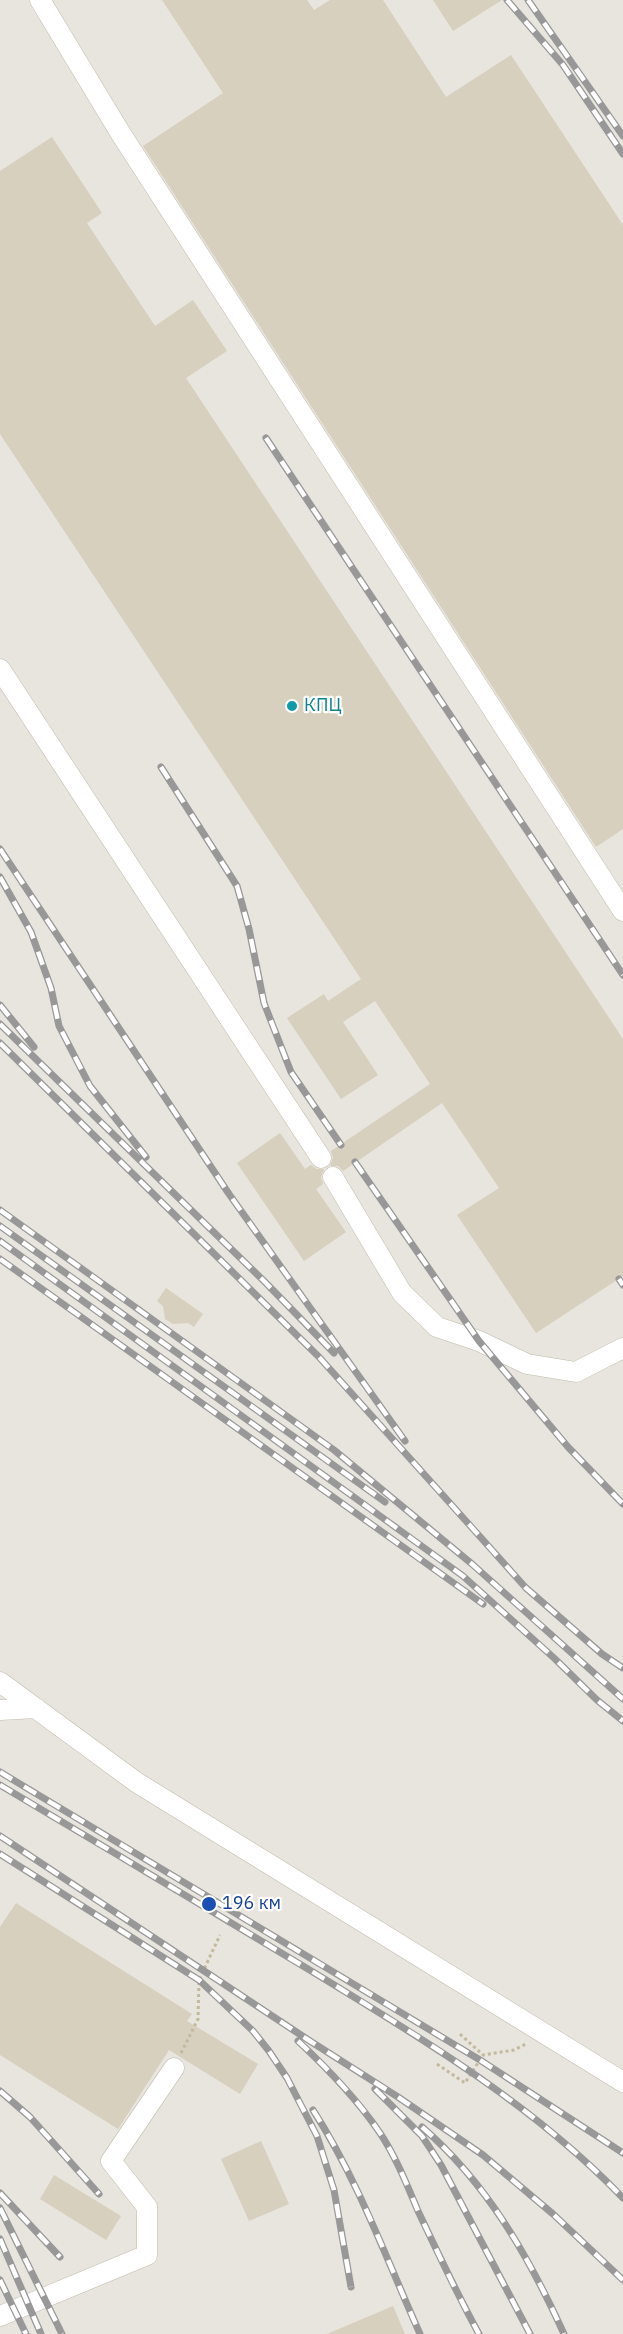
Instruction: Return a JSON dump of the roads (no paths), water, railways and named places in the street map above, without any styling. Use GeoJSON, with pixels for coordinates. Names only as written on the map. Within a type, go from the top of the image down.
{"type":"FeatureCollection","features":[{"type":"Feature","properties":{"kind":"lane"},"geometry":{"type":"LineString","coordinates":[[40,0],[121,134],[623,911]]}},
{"type":"Feature","properties":{"kind":"lane"},"geometry":{"type":"LineString","coordinates":[[0,669],[321,1158]]}},
{"type":"Feature","properties":{"kind":"lane"},"geometry":{"type":"LineString","coordinates":[[333,1177],[402,1293],[437,1327],[479,1341],[526,1364],[576,1372],[623,1348]]}},
{"type":"Feature","properties":{"kind":"lane"},"geometry":{"type":"LineString","coordinates":[[0,1682],[136,1782],[623,2082]]}},
{"type":"Feature","properties":{"kind":"lane"},"geometry":{"type":"LineString","coordinates":[[0,1710],[36,1708]]}},
{"type":"Feature","properties":{"kind":"lane"},"geometry":{"type":"LineString","coordinates":[[0,2316],[147,2255],[147,2207],[111,2161],[174,2068]]}},
{"type":"Feature","properties":{"kind":"lane"},"geometry":{"type":"LineString","coordinates":[[0,2326],[4,2334]]}},
{"type":"Feature","properties":{"kind":"railway"},"geometry":{"type":"LineString","coordinates":[[507,0],[563,65],[623,154]]}},
{"type":"Feature","properties":{"kind":"railway"},"geometry":{"type":"LineString","coordinates":[[528,0],[623,136]]}},
{"type":"Feature","properties":{"kind":"railway"},"geometry":{"type":"LineString","coordinates":[[266,438],[623,975]]}},
{"type":"Feature","properties":{"kind":"railway"},"geometry":{"type":"LineString","coordinates":[[161,767],[237,886],[249,929],[264,1003],[291,1072],[341,1145]]}},
{"type":"Feature","properties":{"kind":"railway"},"geometry":{"type":"LineString","coordinates":[[0,849],[229,1194],[405,1441]]}},
{"type":"Feature","properties":{"kind":"railway"},"geometry":{"type":"LineString","coordinates":[[0,877],[31,932],[51,988],[59,1026],[90,1086],[146,1157]]}},
{"type":"Feature","properties":{"kind":"railway"},"geometry":{"type":"LineString","coordinates":[[0,1005],[34,1047]]}},
{"type":"Feature","properties":{"kind":"railway"},"geometry":{"type":"LineString","coordinates":[[0,1024],[265,1282],[334,1353]]}},
{"type":"Feature","properties":{"kind":"railway"},"geometry":{"type":"LineString","coordinates":[[0,1043],[319,1357],[526,1588],[602,1654],[623,1668]]}},
{"type":"Feature","properties":{"kind":"railway"},"geometry":{"type":"LineString","coordinates":[[355,1162],[479,1341],[568,1447],[623,1504]]}},
{"type":"Feature","properties":{"kind":"railway"},"geometry":{"type":"LineString","coordinates":[[0,1210],[334,1450],[472,1564],[623,1699]]}},
{"type":"Feature","properties":{"kind":"railway"},"geometry":{"type":"LineString","coordinates":[[0,1226],[385,1502]]}},
{"type":"Feature","properties":{"kind":"railway"},"geometry":{"type":"LineString","coordinates":[[0,1241],[463,1576],[597,1700],[623,1721]]}},
{"type":"Feature","properties":{"kind":"railway"},"geometry":{"type":"LineString","coordinates":[[0,1259],[483,1604]]}},
{"type":"Feature","properties":{"kind":"railway"},"geometry":{"type":"LineString","coordinates":[[619,1279],[623,1285]]}},
{"type":"Feature","properties":{"kind":"railway"},"geometry":{"type":"LineString","coordinates":[[0,1772],[480,2060],[623,2153]]}},
{"type":"Feature","properties":{"kind":"railway"},"geometry":{"type":"LineString","coordinates":[[0,1785],[308,1969],[473,2073],[551,2132],[623,2198]]}},
{"type":"Feature","properties":{"kind":"railway"},"geometry":{"type":"LineString","coordinates":[[0,1836],[483,2155],[553,2214],[623,2280]]}},
{"type":"Feature","properties":{"kind":"railway"},"geometry":{"type":"LineString","coordinates":[[0,1854],[199,1980],[253,2031],[287,2078],[317,2136],[334,2190],[351,2287]]}},
{"type":"Feature","properties":{"kind":"railway"},"geometry":{"type":"LineString","coordinates":[[298,2041],[352,2096],[386,2142],[479,2334]]}},
{"type":"Feature","properties":{"kind":"railway"},"geometry":{"type":"LineString","coordinates":[[375,2089],[422,2136],[441,2165],[530,2334]]}},
{"type":"Feature","properties":{"kind":"railway"},"geometry":{"type":"LineString","coordinates":[[0,2091],[30,2117],[99,2194]]}},
{"type":"Feature","properties":{"kind":"railway"},"geometry":{"type":"LineString","coordinates":[[313,2110],[358,2192],[420,2334]]}},
{"type":"Feature","properties":{"kind":"railway"},"geometry":{"type":"LineString","coordinates":[[422,2127],[467,2172],[504,2223],[521,2249],[564,2334]]}},
{"type":"Feature","properties":{"kind":"railway"},"geometry":{"type":"LineString","coordinates":[[0,2193],[60,2257]]}},
{"type":"Feature","properties":{"kind":"railway"},"geometry":{"type":"LineString","coordinates":[[0,2208],[62,2334]]}},
{"type":"Feature","properties":{"kind":"railway"},"geometry":{"type":"LineString","coordinates":[[0,2239],[41,2334]]}},
{"type":"Feature","properties":{"kind":"railway"},"geometry":{"type":"LineString","coordinates":[[0,2280],[26,2334]]}},
{"type":"Feature","properties":{"kind":"place","name":"КПЦ"},"geometry":{"type":"Point","coordinates":[292,706]}},
{"type":"Feature","properties":{"kind":"place","name":"196 км"},"geometry":{"type":"Point","coordinates":[209,1904]}}]}
